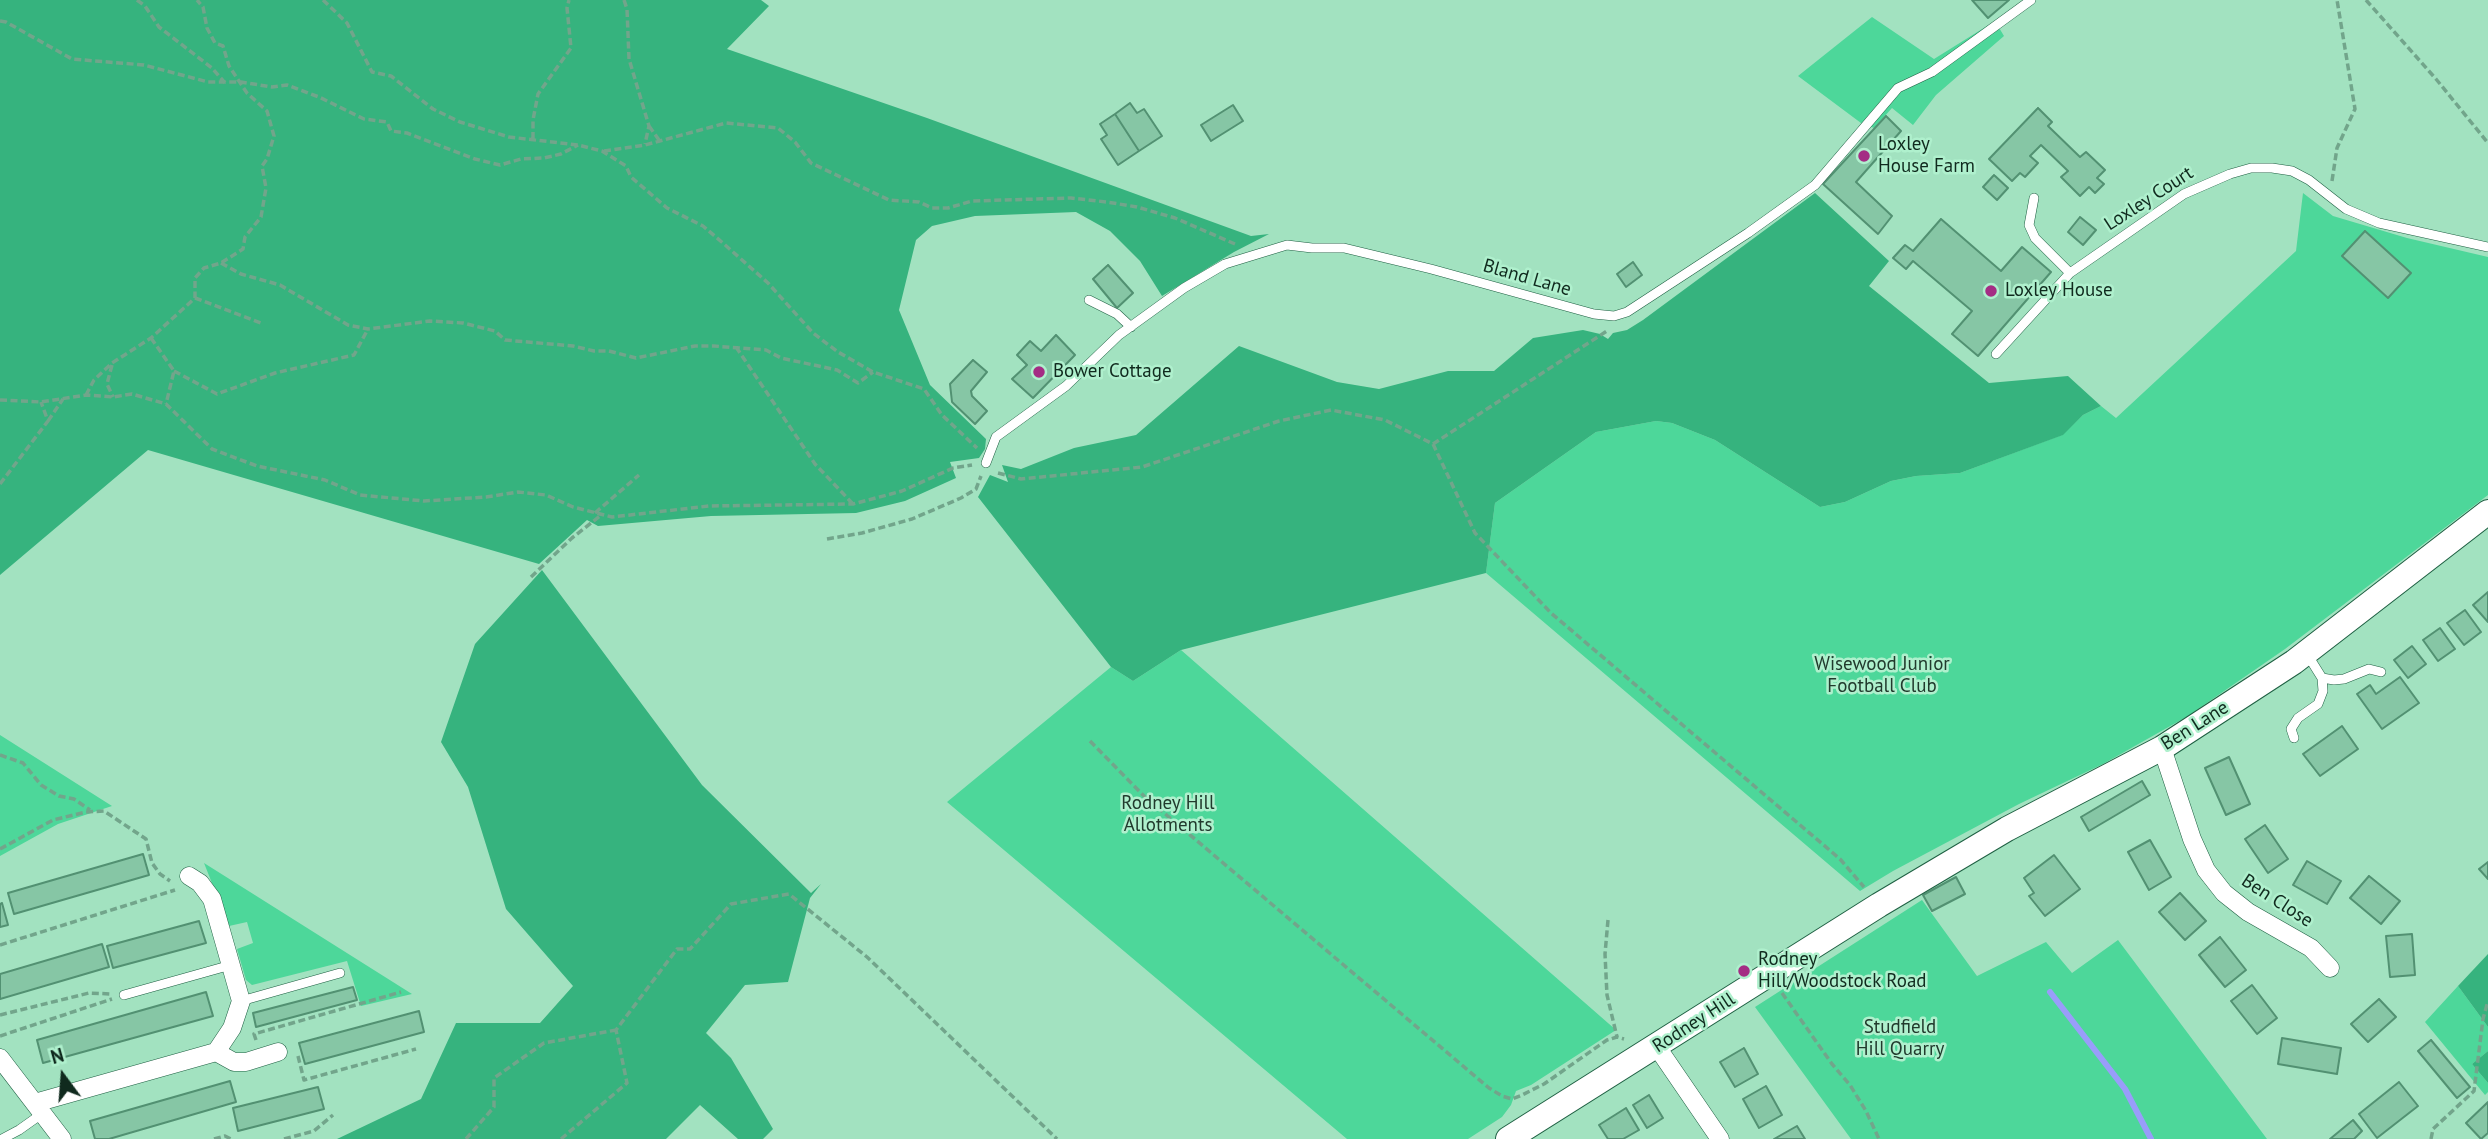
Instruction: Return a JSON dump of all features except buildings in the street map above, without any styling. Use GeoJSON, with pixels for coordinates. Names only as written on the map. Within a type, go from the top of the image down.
{"type":"FeatureCollection","features":[{"type":"Feature","properties":{"kind":"street","name":"Ben Lane"},"geometry":{"type":"LineString","coordinates":[[1878,905],[2007,829],[2162,748],[2306,652],[2488,512]]}},
{"type":"Feature","properties":{"kind":"street","name":"Ben Close"},"geometry":{"type":"LineString","coordinates":[[2162,748],[2192,839],[2206,870],[2224,892],[2248,912],[2311,948],[2330,968]]}},
{"type":"Feature","properties":{"kind":"street"},"geometry":{"type":"LineString","coordinates":[[39,1108],[216,1052],[232,1028],[241,1001],[212,899],[200,883],[188,876]]}},
{"type":"Feature","properties":{"kind":"street","name":"Rodney Hill"},"geometry":{"type":"LineString","coordinates":[[1508,1139],[1878,905]]}},
{"type":"Feature","properties":{"kind":"street"},"geometry":{"type":"LineString","coordinates":[[1651,1051],[1720,1139]]}},
{"type":"Feature","properties":{"kind":"street"},"geometry":{"type":"LineString","coordinates":[[216,1052],[234,1062],[247,1062],[278,1052]]}},
{"type":"Feature","properties":{"kind":"street"},"geometry":{"type":"LineString","coordinates":[[0,1058],[62,1139]]}},
{"type":"Feature","properties":{"kind":"lane"},"geometry":{"type":"LineString","coordinates":[[1614,316],[1627,312],[1646,300],[1815,185],[1898,89],[1932,72],[2031,0]]}},
{"type":"Feature","properties":{"kind":"lane","name":"Loxley Court"},"geometry":{"type":"LineString","coordinates":[[1996,354],[2070,273],[2160,209],[2195,189],[2251,168],[2292,171],[2309,180],[2346,209],[2379,223],[2488,247]]}},
{"type":"Feature","properties":{"kind":"lane"},"geometry":{"type":"LineString","coordinates":[[2034,198],[2029,225],[2035,238],[2070,273]]}},
{"type":"Feature","properties":{"kind":"lane","name":"Bland Lane"},"geometry":{"type":"LineString","coordinates":[[986,463],[996,437],[1066,386],[1131,327],[1184,288],[1225,264],[1287,245],[1344,248],[1431,269],[1572,309],[1614,316]]}},
{"type":"Feature","properties":{"kind":"lane"},"geometry":{"type":"LineString","coordinates":[[1089,300],[1117,314],[1131,327]]}},
{"type":"Feature","properties":{"kind":"lane"},"geometry":{"type":"LineString","coordinates":[[2294,738],[2291,729],[2298,718],[2318,704],[2323,691],[2322,678],[2306,652]]}},
{"type":"Feature","properties":{"kind":"lane"},"geometry":{"type":"LineString","coordinates":[[2322,678],[2344,679],[2368,668],[2381,672]]}},
{"type":"Feature","properties":{"kind":"lane"},"geometry":{"type":"LineString","coordinates":[[124,995],[231,965]]}},
{"type":"Feature","properties":{"kind":"lane"},"geometry":{"type":"LineString","coordinates":[[241,1001],[340,973]]}},
{"type":"Feature","properties":{"kind":"lane"},"geometry":{"type":"LineString","coordinates":[[2,1139],[19,1130],[39,1108]]}},
{"type":"Feature","properties":{"kind":"path"},"geometry":{"type":"LineString","coordinates":[[137,0],[145,6],[159,27],[204,61],[225,83]]}},
{"type":"Feature","properties":{"kind":"path"},"geometry":{"type":"LineString","coordinates":[[86,395],[93,380],[112,363],[151,338],[195,298],[195,278],[204,268],[221,263],[243,249],[245,237],[261,217],[266,188],[262,166],[274,136],[267,111],[247,93],[229,66],[223,46],[215,43],[207,28],[203,8],[197,0]]}},
{"type":"Feature","properties":{"kind":"path"},"geometry":{"type":"LineString","coordinates":[[323,0],[347,23],[372,72],[391,76],[433,108],[460,122],[509,137],[578,145],[602,151],[626,166],[631,177],[667,208],[703,226],[724,244],[768,283],[813,333],[838,352],[873,372],[924,390],[942,415],[982,453],[986,463],[998,473],[1021,479],[1142,467],[1279,421],[1331,410],[1385,420],[1433,444],[1475,533],[1551,613],[1840,859],[1878,905]]}},
{"type":"Feature","properties":{"kind":"path"},"geometry":{"type":"LineString","coordinates":[[534,139],[533,120],[538,94],[571,48],[567,8],[569,0]]}},
{"type":"Feature","properties":{"kind":"path"},"geometry":{"type":"LineString","coordinates":[[624,0],[627,9],[628,59],[649,126],[659,141]]}},
{"type":"Feature","properties":{"kind":"path"},"geometry":{"type":"LineString","coordinates":[[2329,198],[2337,148],[2355,109],[2337,0]]}},
{"type":"Feature","properties":{"kind":"path"},"geometry":{"type":"LineString","coordinates":[[2366,0],[2488,143]]}},
{"type":"Feature","properties":{"kind":"path"},"geometry":{"type":"LineString","coordinates":[[0,21],[72,59],[144,65],[208,82],[241,82],[272,87],[287,85],[364,118],[387,122],[391,131],[407,133],[475,159],[500,165],[521,159],[561,154],[578,145]]}},
{"type":"Feature","properties":{"kind":"path"},"geometry":{"type":"LineString","coordinates":[[602,151],[645,145],[726,123],[778,128],[795,142],[811,163],[889,200],[919,202],[932,208],[948,208],[972,201],[1071,198],[1107,202],[1175,218],[1240,246]]}},
{"type":"Feature","properties":{"kind":"path"},"geometry":{"type":"LineString","coordinates":[[645,145],[649,126]]}},
{"type":"Feature","properties":{"kind":"path"},"geometry":{"type":"LineString","coordinates":[[221,263],[241,274],[279,285],[348,325],[368,329],[430,321],[463,323],[495,331],[505,340],[573,346],[636,358],[695,345],[736,347],[766,350],[781,358],[814,363],[837,370],[858,383],[873,372]]}},
{"type":"Feature","properties":{"kind":"path"},"geometry":{"type":"LineString","coordinates":[[195,298],[261,323]]}},
{"type":"Feature","properties":{"kind":"path"},"geometry":{"type":"LineString","coordinates":[[1433,444],[1606,334],[1614,316]]}},
{"type":"Feature","properties":{"kind":"path"},"geometry":{"type":"LineString","coordinates":[[151,338],[174,371],[217,394],[275,373],[354,355],[368,329]]}},
{"type":"Feature","properties":{"kind":"path"},"geometry":{"type":"LineString","coordinates":[[736,347],[815,464],[853,504]]}},
{"type":"Feature","properties":{"kind":"path"},"geometry":{"type":"LineString","coordinates":[[112,363],[107,384],[113,397]]}},
{"type":"Feature","properties":{"kind":"path"},"geometry":{"type":"LineString","coordinates":[[166,404],[174,371]]}},
{"type":"Feature","properties":{"kind":"path"},"geometry":{"type":"LineString","coordinates":[[0,400],[41,402],[86,395],[113,397],[132,394],[166,404],[212,449],[257,466],[325,480],[360,495],[424,501],[518,492],[546,495],[573,507],[612,517],[709,506],[853,504],[902,491],[953,468],[986,463]]}},
{"type":"Feature","properties":{"kind":"path"},"geometry":{"type":"LineString","coordinates":[[0,484],[63,399]]}},
{"type":"Feature","properties":{"kind":"path"},"geometry":{"type":"LineString","coordinates":[[41,402],[48,421]]}},
{"type":"Feature","properties":{"kind":"path"},"geometry":{"type":"LineString","coordinates":[[827,539],[862,533],[912,519],[961,499],[976,489],[986,463]]}},
{"type":"Feature","properties":{"kind":"path"},"geometry":{"type":"LineString","coordinates":[[531,577],[639,475]]}},
{"type":"Feature","properties":{"kind":"path"},"geometry":{"type":"LineString","coordinates":[[1090,741],[1144,796],[1489,1088],[1502,1096],[1511,1099],[1544,1084],[1607,1040],[1617,1037],[1651,1051]]}},
{"type":"Feature","properties":{"kind":"path"},"geometry":{"type":"LineString","coordinates":[[0,755],[23,764],[41,785],[59,796],[74,799],[92,811]]}},
{"type":"Feature","properties":{"kind":"path"},"geometry":{"type":"LineString","coordinates":[[0,849],[53,820],[104,811],[141,833],[146,839],[152,863],[165,879],[178,887],[172,892],[0,945]]}},
{"type":"Feature","properties":{"kind":"path"},"geometry":{"type":"LineString","coordinates":[[466,1139],[494,1107],[494,1078],[544,1042],[616,1030],[677,949],[690,949],[731,904],[789,894],[867,957],[1058,1139]]}},
{"type":"Feature","properties":{"kind":"path"},"geometry":{"type":"LineString","coordinates":[[1608,920],[1605,954],[1607,995],[1617,1037]]}},
{"type":"Feature","properties":{"kind":"path"},"geometry":{"type":"LineString","coordinates":[[1769,974],[1801,1022],[1850,1084],[1879,1139]]}},
{"type":"Feature","properties":{"kind":"path"},"geometry":{"type":"LineString","coordinates":[[261,1057],[254,1034],[401,992]]}},
{"type":"Feature","properties":{"kind":"path"},"geometry":{"type":"LineString","coordinates":[[0,1015],[89,993],[124,995]]}},
{"type":"Feature","properties":{"kind":"path"},"geometry":{"type":"LineString","coordinates":[[0,1036],[124,995]]}},
{"type":"Feature","properties":{"kind":"path"},"geometry":{"type":"LineString","coordinates":[[2431,1139],[2433,1129],[2474,1091],[2483,1019],[2488,1001]]}},
{"type":"Feature","properties":{"kind":"path"},"geometry":{"type":"LineString","coordinates":[[561,1139],[627,1083],[616,1030]]}},
{"type":"Feature","properties":{"kind":"path"},"geometry":{"type":"LineString","coordinates":[[278,1052],[295,1047],[304,1080],[416,1049]]}},
{"type":"Feature","properties":{"kind":"path"},"geometry":{"type":"LineString","coordinates":[[284,1139],[314,1131],[333,1115]]}},
{"type":"Feature","properties":{"kind":"path"},"geometry":{"type":"LineString","coordinates":[[214,1139],[227,1138]]}},
{"type":"Feature","properties":{"kind":"green space"},"geometry":{"type":"Polygon","coordinates":[[[0,0],[761,0],[769,6],[727,49],[927,118],[1251,236],[1269,234],[1162,296],[1140,261],[1110,231],[1076,212],[975,216],[932,226],[916,240],[899,310],[930,385],[986,439],[985,449],[979,458],[950,462],[956,478],[905,501],[856,513],[711,516],[598,526],[587,520],[539,564],[148,450],[0,575],[0,0]]]}},
{"type":"Feature","properties":{"kind":"green space"},"geometry":{"type":"Polygon","coordinates":[[[1872,17],[1934,59],[1995,21],[2004,36],[1936,95],[1913,125],[1892,108],[1874,128],[1861,123],[1798,76],[1872,17]]]}},
{"type":"Feature","properties":{"kind":"green space"},"geometry":{"type":"Polygon","coordinates":[[[1815,193],[1889,261],[1869,286],[1989,383],[2068,376],[2101,406],[2083,415],[2063,435],[1960,473],[1891,481],[1845,502],[1820,507],[1715,440],[1672,423],[1656,421],[1596,432],[1495,503],[1486,573],[1181,650],[1133,681],[1111,667],[978,497],[990,475],[1008,482],[1002,465],[1021,469],[1074,448],[1136,435],[1239,346],[1337,382],[1379,389],[1448,371],[1494,371],[1533,338],[1583,330],[1608,339],[1613,333],[1627,330],[1643,320],[1815,193]]]}},
{"type":"Feature","properties":{"kind":"green space","name":"Wisewood Junior Football Club"},"geometry":{"type":"Polygon","coordinates":[[[2303,193],[2333,216],[2407,238],[2488,257],[2488,495],[2285,649],[2188,716],[2103,764],[2019,804],[1860,891],[1486,573],[1495,503],[1596,432],[1656,421],[1672,423],[1715,440],[1820,507],[1845,502],[1891,481],[1960,473],[2062,435],[2083,415],[2101,406],[2116,418],[2296,251],[2303,193]]]}},
{"type":"Feature","properties":{"kind":"green space"},"geometry":{"type":"Polygon","coordinates":[[[542,570],[702,785],[811,893],[821,884],[810,898],[788,982],[745,985],[706,1033],[731,1058],[773,1129],[763,1139],[738,1139],[700,1105],[666,1139],[337,1139],[421,1099],[456,1023],[540,1023],[573,986],[506,909],[468,787],[441,742],[475,644],[542,570]]]}},
{"type":"Feature","properties":{"kind":"green space","name":"Rodney Hill Allotments"},"geometry":{"type":"Polygon","coordinates":[[[1181,650],[1616,1030],[1531,1085],[1516,1091],[1511,1105],[1502,1117],[1468,1139],[1347,1139],[947,802],[1111,667],[1133,681],[1181,650]]]}},
{"type":"Feature","properties":{"kind":"green space"},"geometry":{"type":"Polygon","coordinates":[[[0,735],[112,806],[58,824],[0,856],[0,735]]]}},
{"type":"Feature","properties":{"kind":"green space"},"geometry":{"type":"Polygon","coordinates":[[[204,863],[412,994],[361,1006],[347,961],[252,985],[246,980],[237,949],[253,943],[247,922],[229,926],[204,863]]]}},
{"type":"Feature","properties":{"kind":"green space","name":"Studfield Hill Quarry"},"geometry":{"type":"Polygon","coordinates":[[[1922,900],[1977,976],[2046,942],[2072,973],[2118,940],[2267,1139],[1851,1139],[1755,1007],[1922,900]]]}},
{"type":"Feature","properties":{"kind":"green space"},"geometry":{"type":"Polygon","coordinates":[[[2488,954],[2488,1027],[2458,986],[2488,954]]]}},
{"type":"Feature","properties":{"kind":"green space"},"geometry":{"type":"Polygon","coordinates":[[[2458,986],[2488,1027],[2488,1051],[2472,1064],[2488,1083],[2488,1092],[2485,1095],[2425,1022],[2458,986]]]}},
{"type":"Feature","properties":{"kind":"green space"},"geometry":{"type":"Polygon","coordinates":[[[2488,1051],[2488,1083],[2472,1064],[2488,1051]]]}},
{"type":"Feature","properties":{"kind":"waterway"},"geometry":{"type":"LineString","coordinates":[[2050,992],[2125,1089],[2151,1139]]}},
{"type":"Feature","properties":{"kind":"place","name":"Loxley House Farm"},"geometry":{"type":"Point","coordinates":[1864,156]}},
{"type":"Feature","properties":{"kind":"place","name":"Loxley House"},"geometry":{"type":"Point","coordinates":[1991,291]}},
{"type":"Feature","properties":{"kind":"place","name":"Bower Cottage"},"geometry":{"type":"Point","coordinates":[1039,372]}},
{"type":"Feature","properties":{"kind":"place","name":"Rodney Hill/Woodstock Road"},"geometry":{"type":"Point","coordinates":[1744,971]}}]}
